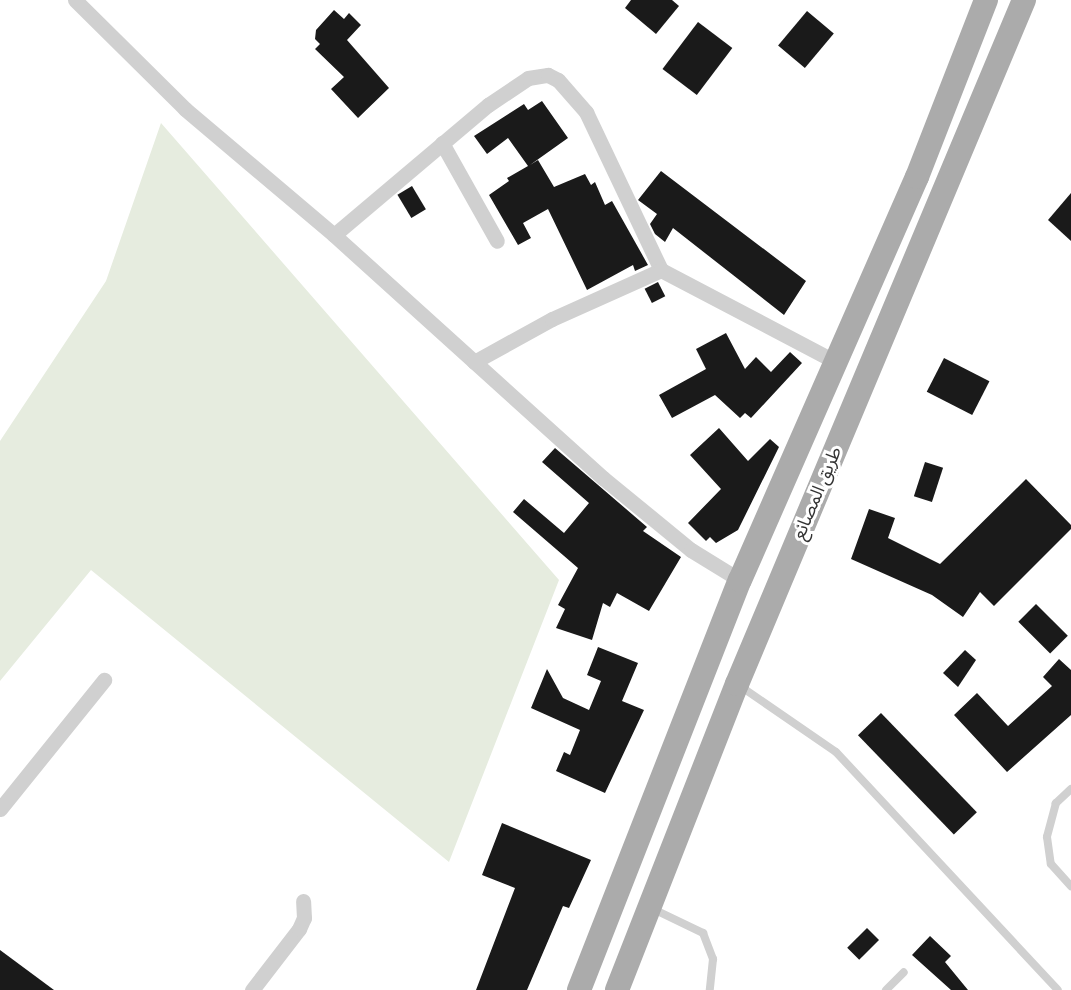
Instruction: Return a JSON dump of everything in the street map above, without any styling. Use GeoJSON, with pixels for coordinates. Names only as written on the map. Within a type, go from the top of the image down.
{"type":"FeatureCollection","features":[{"type":"Feature","properties":{"kind":"main road","name":"طريق المصانع"},"geometry":{"type":"LineString","coordinates":[[579,990],[740,580],[916,177],[986,0]]}},
{"type":"Feature","properties":{"kind":"main road","name":"طريق المصانع"},"geometry":{"type":"LineString","coordinates":[[617,990],[737,684],[1024,0]]}},
{"type":"Feature","properties":{"kind":"street"},"geometry":{"type":"LineString","coordinates":[[75,0],[185,109],[334,235],[474,362],[664,528],[740,580]]}},
{"type":"Feature","properties":{"kind":"street"},"geometry":{"type":"LineString","coordinates":[[334,235],[442,143],[528,78],[548,75],[558,80],[594,126],[661,270],[836,362]]}},
{"type":"Feature","properties":{"kind":"street"},"geometry":{"type":"LineString","coordinates":[[442,143],[497,241]]}},
{"type":"Feature","properties":{"kind":"street"},"geometry":{"type":"LineString","coordinates":[[474,362],[552,320],[661,270]]}},
{"type":"Feature","properties":{"kind":"street"},"geometry":{"type":"LineString","coordinates":[[0,809],[104,680]]}},
{"type":"Feature","properties":{"kind":"street"},"geometry":{"type":"LineString","coordinates":[[252,990],[299,929],[304,918],[303,901]]}},
{"type":"Feature","properties":{"kind":"lane"},"geometry":{"type":"LineString","coordinates":[[737,684],[836,752],[1058,990]]}},
{"type":"Feature","properties":{"kind":"lane"},"geometry":{"type":"LineString","coordinates":[[1071,789],[1056,804],[1047,837],[1052,864],[1071,886]]}},
{"type":"Feature","properties":{"kind":"lane"},"geometry":{"type":"LineString","coordinates":[[650,907],[703,933],[713,960],[710,990]]}},
{"type":"Feature","properties":{"kind":"lane"},"geometry":{"type":"LineString","coordinates":[[886,990],[904,972]]}},
{"type":"Feature","properties":{"kind":"shaded area"},"geometry":{"type":"Polygon","coordinates":[[[161,123],[559,580],[449,862],[91,570],[0,681],[0,441],[106,281],[161,123]]]}},
{"type":"Feature","properties":{"kind":"building"},"geometry":{"type":"Polygon","coordinates":[[[631,0],[672,0],[679,6],[656,34],[625,8],[631,0]]]}},
{"type":"Feature","properties":{"kind":"building"},"geometry":{"type":"Polygon","coordinates":[[[334,10],[344,19],[349,13],[361,25],[347,40],[389,88],[358,118],[331,89],[344,77],[315,49],[320,44],[315,39],[316,30],[334,10]]]}},
{"type":"Feature","properties":{"kind":"building"},"geometry":{"type":"Polygon","coordinates":[[[807,11],[834,33],[805,68],[778,45],[807,11]]]}},
{"type":"Feature","properties":{"kind":"building"},"geometry":{"type":"Polygon","coordinates":[[[698,22],[732,48],[697,95],[662,69],[698,22]]]}},
{"type":"Feature","properties":{"kind":"building"},"geometry":{"type":"Polygon","coordinates":[[[542,101],[568,138],[530,165],[538,160],[554,187],[585,174],[591,185],[595,182],[605,205],[612,201],[648,265],[635,271],[633,265],[587,290],[548,209],[523,223],[531,238],[518,245],[489,195],[509,181],[507,178],[528,166],[508,138],[487,154],[474,136],[524,104],[528,110],[542,101]]]}},
{"type":"Feature","properties":{"kind":"building"},"geometry":{"type":"Polygon","coordinates":[[[661,171],[806,281],[784,315],[673,228],[665,242],[655,234],[650,224],[657,214],[638,200],[661,171]]]}},
{"type":"Feature","properties":{"kind":"building"},"geometry":{"type":"Polygon","coordinates":[[[412,186],[426,209],[411,218],[397,195],[412,186]]]}},
{"type":"Feature","properties":{"kind":"building"},"geometry":{"type":"Polygon","coordinates":[[[1071,193],[1071,241],[1048,220],[1071,193]]]}},
{"type":"Feature","properties":{"kind":"building"},"geometry":{"type":"Polygon","coordinates":[[[658,282],[665,296],[652,303],[645,289],[658,282]]]}},
{"type":"Feature","properties":{"kind":"building"},"geometry":{"type":"Polygon","coordinates":[[[726,333],[745,369],[756,357],[771,372],[790,352],[802,363],[751,418],[745,413],[740,418],[715,395],[672,418],[659,395],[706,369],[696,349],[726,333]]]}},
{"type":"Feature","properties":{"kind":"building"},"geometry":{"type":"Polygon","coordinates":[[[944,358],[989,381],[972,415],[927,392],[944,358]]]}},
{"type":"Feature","properties":{"kind":"building"},"geometry":{"type":"Polygon","coordinates":[[[719,428],[748,461],[770,439],[779,447],[738,530],[716,543],[710,537],[706,541],[688,523],[721,489],[690,455],[719,428]]]}},
{"type":"Feature","properties":{"kind":"building"},"geometry":{"type":"Polygon","coordinates":[[[555,448],[647,527],[643,531],[681,557],[649,611],[617,593],[610,607],[603,603],[592,640],[556,628],[565,609],[558,605],[578,568],[513,512],[524,499],[564,533],[589,503],[542,462],[555,448]]]}},
{"type":"Feature","properties":{"kind":"building"},"geometry":{"type":"Polygon","coordinates":[[[925,462],[943,468],[932,502],[914,496],[925,462]]]}},
{"type":"Feature","properties":{"kind":"building"},"geometry":{"type":"Polygon","coordinates":[[[1026,479],[1071,525],[1071,529],[994,606],[980,592],[963,617],[932,595],[851,559],[869,509],[895,518],[888,538],[940,564],[1026,479]]]}},
{"type":"Feature","properties":{"kind":"building"},"geometry":{"type":"Polygon","coordinates":[[[1036,604],[1068,636],[1050,653],[1018,622],[1036,604]]]}},
{"type":"Feature","properties":{"kind":"building"},"geometry":{"type":"Polygon","coordinates":[[[598,647],[638,663],[622,701],[644,710],[605,793],[556,771],[564,752],[570,755],[580,730],[531,708],[547,669],[563,698],[589,710],[601,681],[587,675],[598,647]]]}},
{"type":"Feature","properties":{"kind":"building"},"geometry":{"type":"Polygon","coordinates":[[[965,650],[976,660],[958,687],[943,673],[965,650]]]}},
{"type":"Feature","properties":{"kind":"building"},"geometry":{"type":"Polygon","coordinates":[[[1059,659],[1071,670],[1071,715],[1007,772],[954,715],[977,693],[1008,726],[1052,686],[1043,677],[1059,659]]]}},
{"type":"Feature","properties":{"kind":"building"},"geometry":{"type":"Polygon","coordinates":[[[881,713],[977,812],[954,834],[858,735],[881,713]]]}},
{"type":"Feature","properties":{"kind":"building"},"geometry":{"type":"Polygon","coordinates":[[[502,823],[591,860],[569,908],[563,906],[527,990],[476,990],[515,888],[482,875],[502,823]]]}},
{"type":"Feature","properties":{"kind":"building"},"geometry":{"type":"Polygon","coordinates":[[[867,928],[879,940],[859,960],[847,948],[867,928]]]}},
{"type":"Feature","properties":{"kind":"building"},"geometry":{"type":"Polygon","coordinates":[[[930,936],[951,956],[945,962],[968,990],[951,990],[912,955],[930,936]]]}},
{"type":"Feature","properties":{"kind":"building"},"geometry":{"type":"Polygon","coordinates":[[[0,950],[54,990],[0,990],[0,950]]]}}]}
